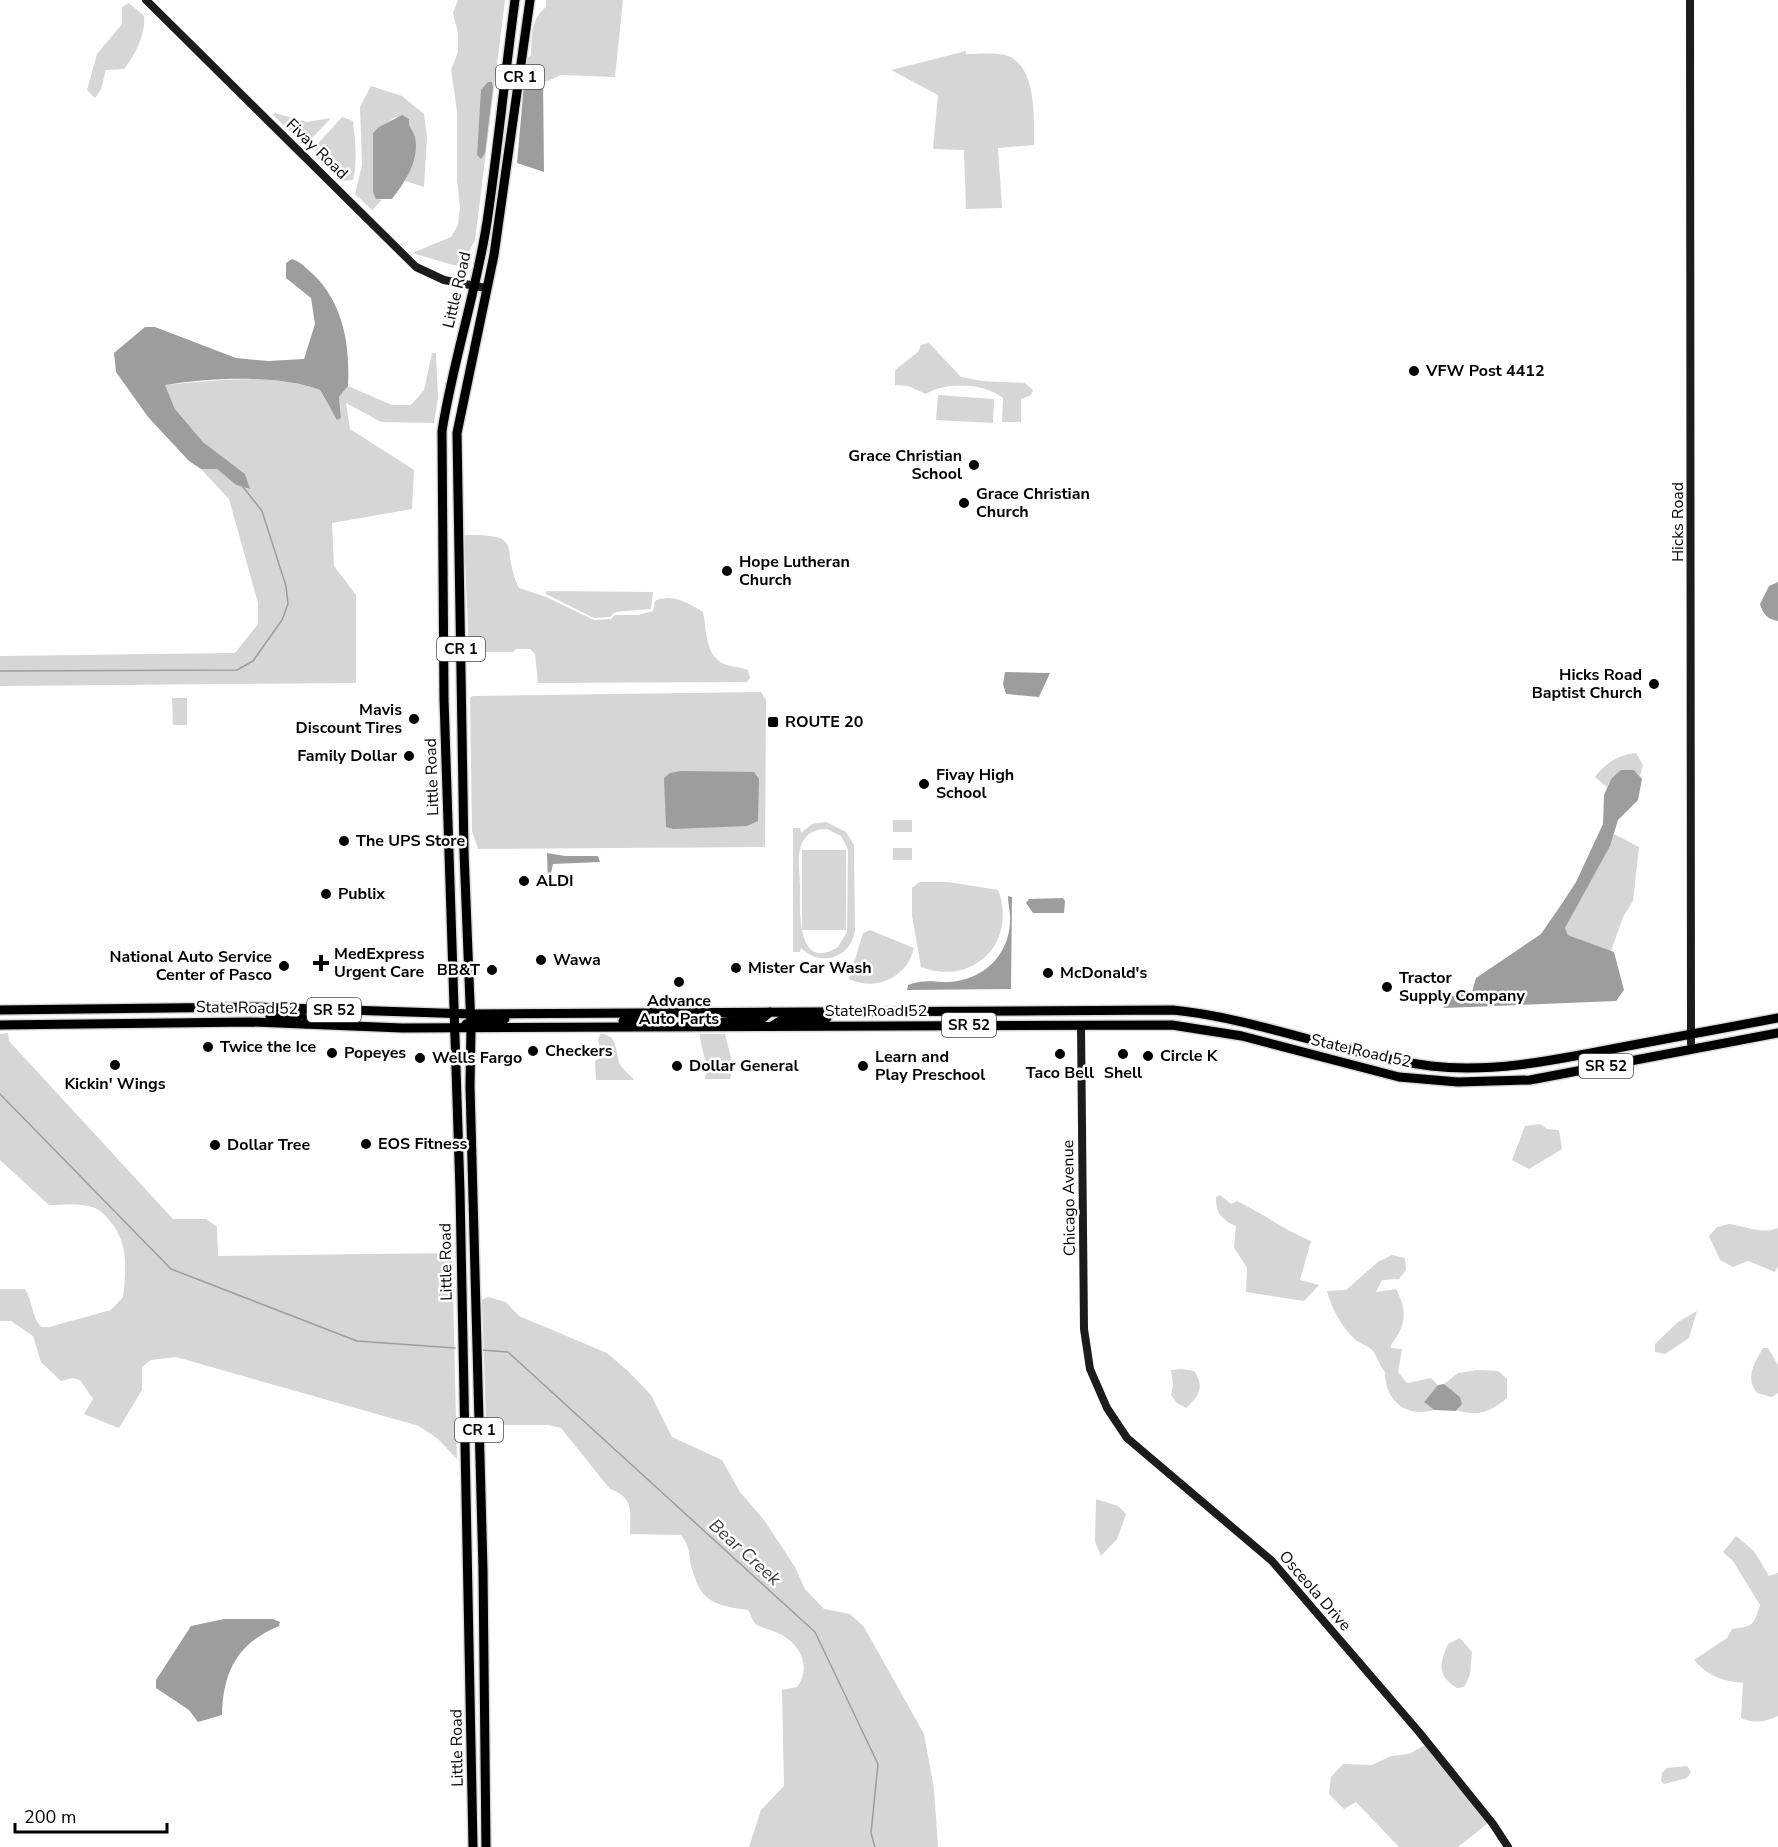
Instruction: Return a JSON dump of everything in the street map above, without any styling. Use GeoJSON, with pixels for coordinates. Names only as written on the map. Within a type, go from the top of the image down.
{"type":"FeatureCollection","features":[{"type":"Feature","properties":{"kind":"main road","name":"Little Road"},"geometry":{"type":"LineString","coordinates":[[473,1847],[469,1537],[444,699],[442,432],[448,392],[475,285],[487,222],[514,0]]}},
{"type":"Feature","properties":{"kind":"main road","name":"Little Road"},"geometry":{"type":"LineString","coordinates":[[486,1847],[483,1570],[470,1086],[471,1021],[464,852],[457,432],[510,153],[530,0]]}},
{"type":"Feature","properties":{"kind":"main road","name":"State Road 52"},"geometry":{"type":"LineString","coordinates":[[0,1010],[252,1007],[454,1013],[471,1021],[592,1027],[1172,1025],[1209,1029],[1399,1077],[1458,1082],[1523,1080],[1778,1033]]}},
{"type":"Feature","properties":{"kind":"main road"},"geometry":{"type":"LineString","coordinates":[[254,1022],[268,1017],[299,1016],[304,1009]]}},
{"type":"Feature","properties":{"kind":"main road","name":"State Road 52"},"geometry":{"type":"LineString","coordinates":[[0,1025],[254,1022],[455,1028],[471,1021],[515,1019],[536,1013],[1173,1010],[1246,1022],[1389,1060],[1434,1066],[1486,1068],[1692,1039],[1778,1018]]}},
{"type":"Feature","properties":{"kind":"main road"},"geometry":{"type":"LineString","coordinates":[[306,1024],[310,1017],[348,1016],[359,1011]]}},
{"type":"Feature","properties":{"kind":"main road"},"geometry":{"type":"LineString","coordinates":[[592,1027],[604,1022],[637,1020],[645,1017],[649,1012],[664,1026]]}},
{"type":"Feature","properties":{"kind":"main road"},"geometry":{"type":"LineString","coordinates":[[694,1026],[738,1019],[763,1018],[770,1012]]}},
{"type":"Feature","properties":{"kind":"main road"},"geometry":{"type":"LineString","coordinates":[[772,1026],[783,1019],[834,1017],[845,1012]]}},
{"type":"Feature","properties":{"kind":"main road"},"geometry":{"type":"LineString","coordinates":[[1523,1064],[1523,1080]]}},
{"type":"Feature","properties":{"kind":"street","name":"Fivay Road"},"geometry":{"type":"LineString","coordinates":[[146,0],[416,267],[444,280],[486,288]]}},
{"type":"Feature","properties":{"kind":"street","name":"Hicks Road"},"geometry":{"type":"LineString","coordinates":[[1690,0],[1692,1039]]}},
{"type":"Feature","properties":{"kind":"street","name":"Chicago Avenue"},"geometry":{"type":"LineString","coordinates":[[1081,1025],[1084,1329],[1090,1369]]}},
{"type":"Feature","properties":{"kind":"street","name":"Osceola Drive"},"geometry":{"type":"LineString","coordinates":[[1090,1369],[1107,1408],[1126,1438],[1272,1561],[1419,1732],[1493,1824],[1508,1847]]}},
{"type":"Feature","properties":{"kind":"shaded area"},"geometry":{"type":"Polygon","coordinates":[[[458,0],[505,0],[475,240],[466,258],[459,265],[453,265],[412,253],[451,237],[458,225],[460,207],[457,180],[457,111],[451,70],[458,52],[458,33],[453,13],[458,0]]]}},
{"type":"Feature","properties":{"kind":"shaded area"},"geometry":{"type":"Polygon","coordinates":[[[546,0],[623,0],[615,77],[561,75],[543,83],[543,76],[525,73],[526,59],[531,55],[534,23],[546,7],[546,0]]]}},
{"type":"Feature","properties":{"kind":"shaded area"},"geometry":{"type":"Polygon","coordinates":[[[129,3],[144,16],[136,51],[124,69],[106,70],[101,89],[95,98],[87,90],[97,54],[122,24],[122,7],[129,3]]]}},
{"type":"Feature","properties":{"kind":"shaded area"},"geometry":{"type":"Polygon","coordinates":[[[966,51],[966,54],[1008,56],[1017,62],[1029,82],[1032,95],[1034,145],[998,148],[1002,208],[966,209],[964,150],[933,149],[938,95],[891,70],[966,51]]]}},
{"type":"Feature","properties":{"kind":"shaded area"},"geometry":{"type":"Polygon","coordinates":[[[535,72],[543,76],[544,172],[517,163],[525,73],[535,72]]]}},
{"type":"Feature","properties":{"kind":"shaded area"},"geometry":{"type":"Polygon","coordinates":[[[488,82],[492,82],[493,87],[485,153],[481,159],[477,155],[481,90],[488,82]]]}},
{"type":"Feature","properties":{"kind":"shaded area"},"geometry":{"type":"Polygon","coordinates":[[[371,86],[402,96],[424,114],[427,137],[424,187],[405,181],[416,148],[409,119],[395,117],[373,133],[376,199],[382,200],[372,210],[355,194],[362,165],[360,107],[371,86]]]}},
{"type":"Feature","properties":{"kind":"shaded area"},"geometry":{"type":"Polygon","coordinates":[[[275,113],[307,122],[331,118],[312,138],[302,142],[273,115],[275,113]]]}},
{"type":"Feature","properties":{"kind":"shaded area"},"geometry":{"type":"Polygon","coordinates":[[[402,115],[409,119],[415,137],[413,162],[406,178],[392,199],[376,199],[373,192],[373,133],[379,127],[402,115]]]}},
{"type":"Feature","properties":{"kind":"shaded area"},"geometry":{"type":"Polygon","coordinates":[[[342,117],[353,121],[356,158],[353,180],[341,181],[314,155],[316,146],[342,117]]]}},
{"type":"Feature","properties":{"kind":"shaded area"},"geometry":{"type":"Polygon","coordinates":[[[292,259],[314,275],[324,287],[332,299],[343,327],[348,356],[348,386],[339,397],[341,418],[337,420],[320,390],[284,381],[243,379],[165,385],[175,409],[203,442],[245,474],[250,489],[236,485],[217,469],[201,469],[189,461],[148,417],[116,372],[114,353],[145,327],[155,327],[236,358],[268,361],[304,359],[315,324],[311,298],[286,278],[286,263],[292,259]]]}},
{"type":"Feature","properties":{"kind":"shaded area"},"geometry":{"type":"Polygon","coordinates":[[[929,343],[961,377],[982,381],[1025,383],[1033,390],[1031,395],[1021,399],[1021,422],[1002,422],[1003,398],[986,389],[954,386],[926,394],[908,386],[895,385],[895,370],[918,352],[921,345],[929,343]]]}},
{"type":"Feature","properties":{"kind":"shaded area"},"geometry":{"type":"Polygon","coordinates":[[[432,353],[436,353],[438,398],[434,423],[381,422],[346,403],[350,429],[414,470],[412,509],[332,523],[334,566],[356,595],[356,683],[0,686],[0,656],[235,653],[258,624],[258,603],[229,499],[201,469],[217,469],[236,485],[249,489],[245,474],[203,442],[175,409],[165,385],[244,379],[283,381],[320,390],[329,407],[341,418],[339,397],[348,386],[392,405],[411,405],[424,390],[432,353]]]}},
{"type":"Feature","properties":{"kind":"shaded area"},"geometry":{"type":"Polygon","coordinates":[[[938,395],[994,399],[993,423],[936,420],[938,395]]]}},
{"type":"Feature","properties":{"kind":"shaded area"},"geometry":{"type":"Polygon","coordinates":[[[464,535],[484,535],[504,540],[508,545],[513,574],[519,588],[546,597],[594,620],[653,611],[655,601],[661,599],[680,600],[692,605],[703,612],[708,641],[713,654],[724,664],[748,670],[750,678],[747,682],[538,683],[535,654],[530,649],[516,649],[513,652],[469,652],[464,535]]]}},
{"type":"Feature","properties":{"kind":"shaded area"},"geometry":{"type":"Polygon","coordinates":[[[1778,582],[1778,621],[1766,616],[1760,604],[1769,586],[1778,582]]]}},
{"type":"Feature","properties":{"kind":"shaded area"},"geometry":{"type":"Polygon","coordinates":[[[546,591],[653,592],[651,609],[615,612],[610,617],[594,618],[546,594],[546,591]]]}},
{"type":"Feature","properties":{"kind":"shaded area"},"geometry":{"type":"Polygon","coordinates":[[[1005,672],[1050,673],[1039,697],[1006,694],[1003,684],[1005,672]]]}},
{"type":"Feature","properties":{"kind":"shaded area"},"geometry":{"type":"Polygon","coordinates":[[[761,692],[766,700],[765,847],[478,849],[472,831],[470,698],[473,696],[761,692]]]}},
{"type":"Feature","properties":{"kind":"shaded area"},"geometry":{"type":"Polygon","coordinates":[[[172,698],[187,698],[187,725],[173,725],[172,698]]]}},
{"type":"Feature","properties":{"kind":"shaded area"},"geometry":{"type":"Polygon","coordinates":[[[1636,753],[1643,765],[1640,776],[1634,770],[1611,779],[1607,787],[1595,777],[1613,760],[1636,753]]]}},
{"type":"Feature","properties":{"kind":"shaded area"},"geometry":{"type":"Polygon","coordinates":[[[1621,770],[1634,770],[1642,779],[1638,800],[1618,820],[1610,846],[1565,928],[1568,935],[1614,952],[1624,990],[1616,1001],[1444,1008],[1441,998],[1472,992],[1476,978],[1541,934],[1576,882],[1603,824],[1604,795],[1611,779],[1621,770]]]}},
{"type":"Feature","properties":{"kind":"shaded area"},"geometry":{"type":"Polygon","coordinates":[[[681,771],[754,772],[759,779],[758,821],[747,826],[673,829],[666,827],[664,778],[670,773],[681,771]]]}},
{"type":"Feature","properties":{"kind":"shaded area"},"geometry":{"type":"Polygon","coordinates":[[[893,820],[912,820],[912,832],[893,832],[893,820]]]}},
{"type":"Feature","properties":{"kind":"shaded area"},"geometry":{"type":"Polygon","coordinates":[[[826,822],[846,832],[854,845],[855,931],[847,948],[841,954],[833,957],[817,957],[801,948],[800,952],[793,952],[793,828],[800,828],[801,833],[812,824],[826,822]],[[827,829],[816,830],[805,838],[801,846],[799,863],[801,923],[803,935],[814,952],[824,953],[838,947],[847,932],[848,849],[841,836],[827,829]]]}},
{"type":"Feature","properties":{"kind":"shaded area"},"geometry":{"type":"Polygon","coordinates":[[[1614,834],[1639,847],[1633,901],[1623,917],[1611,951],[1568,935],[1565,928],[1614,834]]]}},
{"type":"Feature","properties":{"kind":"shaded area"},"geometry":{"type":"Polygon","coordinates":[[[893,848],[912,848],[912,860],[893,860],[893,848]]]}},
{"type":"Feature","properties":{"kind":"shaded area"},"geometry":{"type":"Polygon","coordinates":[[[802,850],[846,850],[846,930],[802,930],[802,850]]]}},
{"type":"Feature","properties":{"kind":"shaded area"},"geometry":{"type":"Polygon","coordinates":[[[547,853],[565,856],[598,856],[600,862],[553,864],[548,886],[547,853]]]}},
{"type":"Feature","properties":{"kind":"shaded area"},"geometry":{"type":"Polygon","coordinates":[[[919,882],[948,882],[998,890],[1003,909],[1002,927],[987,956],[958,971],[940,972],[921,967],[912,916],[912,888],[919,882]]]}},
{"type":"Feature","properties":{"kind":"shaded area"},"geometry":{"type":"Polygon","coordinates":[[[1008,896],[1012,897],[1011,989],[907,990],[908,985],[918,982],[949,982],[972,977],[991,964],[999,956],[1008,935],[1010,920],[1008,896]]]}},
{"type":"Feature","properties":{"kind":"shaded area"},"geometry":{"type":"Polygon","coordinates":[[[1063,898],[1064,913],[1033,913],[1026,903],[1029,899],[1063,898]]]}},
{"type":"Feature","properties":{"kind":"shaded area"},"geometry":{"type":"Polygon","coordinates":[[[870,930],[914,948],[905,967],[898,974],[880,983],[870,984],[849,979],[863,933],[870,930]]]}},
{"type":"Feature","properties":{"kind":"shaded area"},"geometry":{"type":"Polygon","coordinates":[[[8,1033],[9,1041],[173,1219],[206,1219],[217,1227],[218,1256],[452,1253],[457,1459],[438,1439],[419,1426],[176,1357],[151,1360],[142,1367],[142,1390],[119,1428],[84,1414],[93,1399],[80,1380],[73,1378],[61,1381],[41,1362],[33,1336],[11,1321],[0,1321],[0,1289],[25,1289],[35,1318],[41,1327],[49,1327],[111,1310],[123,1297],[125,1257],[116,1230],[100,1211],[82,1205],[49,1205],[0,1160],[0,1034],[8,1033]]]}},
{"type":"Feature","properties":{"kind":"shaded area"},"geometry":{"type":"Polygon","coordinates":[[[600,1034],[611,1037],[614,1041],[621,1066],[634,1080],[596,1080],[595,1061],[602,1057],[598,1040],[600,1034]]]}},
{"type":"Feature","properties":{"kind":"shaded area"},"geometry":{"type":"Polygon","coordinates":[[[700,1034],[725,1034],[733,1066],[730,1079],[705,1079],[706,1062],[700,1034]]]}},
{"type":"Feature","properties":{"kind":"shaded area"},"geometry":{"type":"Polygon","coordinates":[[[1540,1124],[1547,1129],[1559,1130],[1562,1149],[1529,1169],[1512,1160],[1525,1126],[1540,1124]]]}},
{"type":"Feature","properties":{"kind":"shaded area"},"geometry":{"type":"Polygon","coordinates":[[[1220,1195],[1231,1204],[1237,1201],[1311,1241],[1300,1280],[1319,1285],[1304,1301],[1246,1292],[1247,1268],[1234,1247],[1236,1226],[1218,1212],[1216,1197],[1220,1195]]]}},
{"type":"Feature","properties":{"kind":"shaded area"},"geometry":{"type":"Polygon","coordinates":[[[1729,1224],[1765,1231],[1778,1228],[1778,1266],[1775,1272],[1748,1261],[1733,1267],[1720,1260],[1709,1236],[1717,1227],[1729,1224]]]}},
{"type":"Feature","properties":{"kind":"shaded area"},"geometry":{"type":"Polygon","coordinates":[[[1392,1255],[1405,1258],[1406,1270],[1399,1279],[1382,1280],[1376,1292],[1396,1289],[1400,1297],[1404,1318],[1391,1348],[1402,1349],[1398,1372],[1407,1383],[1431,1378],[1438,1385],[1424,1402],[1434,1410],[1424,1412],[1406,1409],[1393,1398],[1386,1382],[1385,1372],[1375,1354],[1370,1348],[1357,1341],[1342,1325],[1327,1291],[1346,1290],[1378,1262],[1392,1255]]]}},
{"type":"Feature","properties":{"kind":"shaded area"},"geometry":{"type":"Polygon","coordinates":[[[488,1297],[506,1302],[519,1316],[607,1353],[629,1372],[651,1395],[672,1437],[722,1460],[740,1492],[764,1520],[795,1567],[805,1589],[824,1609],[850,1614],[864,1627],[924,1734],[934,1789],[938,1847],[749,1847],[761,1810],[784,1786],[782,1690],[797,1687],[803,1673],[802,1658],[795,1645],[789,1640],[755,1624],[748,1610],[717,1603],[704,1594],[695,1577],[688,1547],[681,1535],[630,1534],[630,1512],[627,1501],[610,1489],[561,1428],[548,1425],[499,1425],[486,1420],[482,1300],[488,1297]]]}},
{"type":"Feature","properties":{"kind":"shaded area"},"geometry":{"type":"Polygon","coordinates":[[[1697,1311],[1689,1338],[1665,1354],[1655,1352],[1655,1344],[1678,1322],[1697,1311]]]}},
{"type":"Feature","properties":{"kind":"shaded area"},"geometry":{"type":"Polygon","coordinates":[[[1763,1348],[1768,1348],[1778,1365],[1778,1393],[1772,1397],[1757,1393],[1753,1387],[1752,1370],[1763,1348]]]}},
{"type":"Feature","properties":{"kind":"shaded area"},"geometry":{"type":"Polygon","coordinates":[[[1171,1370],[1194,1371],[1200,1386],[1194,1400],[1186,1408],[1177,1403],[1171,1395],[1173,1385],[1171,1370]]]}},
{"type":"Feature","properties":{"kind":"shaded area"},"geometry":{"type":"Polygon","coordinates":[[[1477,1370],[1498,1371],[1507,1379],[1507,1398],[1483,1412],[1471,1413],[1457,1410],[1462,1404],[1460,1397],[1444,1384],[1458,1373],[1477,1370]]]}},
{"type":"Feature","properties":{"kind":"shaded area"},"geometry":{"type":"Polygon","coordinates":[[[1444,1384],[1460,1397],[1462,1404],[1456,1411],[1434,1410],[1424,1402],[1438,1385],[1444,1384]]]}},
{"type":"Feature","properties":{"kind":"shaded area"},"geometry":{"type":"Polygon","coordinates":[[[1096,1499],[1118,1506],[1126,1514],[1117,1539],[1101,1556],[1095,1542],[1096,1499]]]}},
{"type":"Feature","properties":{"kind":"shaded area"},"geometry":{"type":"Polygon","coordinates":[[[1736,1536],[1754,1551],[1769,1576],[1778,1573],[1778,1716],[1760,1722],[1741,1718],[1743,1683],[1716,1677],[1694,1660],[1727,1638],[1732,1629],[1752,1624],[1758,1612],[1760,1605],[1733,1561],[1723,1552],[1736,1536]]]}},
{"type":"Feature","properties":{"kind":"shaded area"},"geometry":{"type":"Polygon","coordinates":[[[224,1619],[273,1619],[280,1622],[279,1626],[253,1641],[236,1660],[226,1685],[222,1715],[198,1722],[189,1710],[156,1688],[156,1680],[191,1626],[224,1619]]]}},
{"type":"Feature","properties":{"kind":"shaded area"},"geometry":{"type":"Polygon","coordinates":[[[1460,1638],[1472,1652],[1470,1675],[1464,1687],[1457,1688],[1446,1679],[1442,1664],[1448,1644],[1460,1638]]]}},
{"type":"Feature","properties":{"kind":"shaded area"},"geometry":{"type":"Polygon","coordinates":[[[1425,1745],[1488,1823],[1458,1847],[1399,1847],[1356,1802],[1344,1809],[1329,1794],[1331,1777],[1343,1764],[1372,1765],[1391,1756],[1409,1754],[1425,1745]]]}},
{"type":"Feature","properties":{"kind":"shaded area"},"geometry":{"type":"Polygon","coordinates":[[[1687,1766],[1691,1772],[1687,1778],[1664,1784],[1661,1781],[1662,1773],[1667,1768],[1687,1766]]]}},
{"type":"Feature","properties":{"kind":"waterway"},"geometry":{"type":"LineString","coordinates":[[0,671],[237,670],[253,661],[282,620],[288,604],[286,586],[262,511],[243,487]]}},
{"type":"Feature","properties":{"kind":"waterway"},"geometry":{"type":"LineString","coordinates":[[0,1094],[171,1269],[357,1341],[455,1348]]}},
{"type":"Feature","properties":{"kind":"waterway","name":"Bear Creek"},"geometry":{"type":"LineString","coordinates":[[482,1350],[508,1352],[815,1632],[878,1764],[871,1833],[875,1847]]}},
{"type":"Feature","properties":{"kind":"place","name":"VFW Post 4412"},"geometry":{"type":"Point","coordinates":[1414,371]}},
{"type":"Feature","properties":{"kind":"place","name":"Grace Christian School"},"geometry":{"type":"Point","coordinates":[974,465]}},
{"type":"Feature","properties":{"kind":"place","name":"Grace Christian Church"},"geometry":{"type":"Point","coordinates":[964,503]}},
{"type":"Feature","properties":{"kind":"place","name":"Hope Lutheran Church"},"geometry":{"type":"Point","coordinates":[727,571]}},
{"type":"Feature","properties":{"kind":"place","name":"Hicks Road Baptist Church"},"geometry":{"type":"Point","coordinates":[1654,684]}},
{"type":"Feature","properties":{"kind":"place","name":"Mavis Discount Tires"},"geometry":{"type":"Point","coordinates":[414,719]}},
{"type":"Feature","properties":{"kind":"place","name":"ROUTE 20"},"geometry":{"type":"Point","coordinates":[773,722]}},
{"type":"Feature","properties":{"kind":"place","name":"Family Dollar"},"geometry":{"type":"Point","coordinates":[409,756]}},
{"type":"Feature","properties":{"kind":"place","name":"Fivay High School"},"geometry":{"type":"Point","coordinates":[924,784]}},
{"type":"Feature","properties":{"kind":"place","name":"The UPS Store"},"geometry":{"type":"Point","coordinates":[344,841]}},
{"type":"Feature","properties":{"kind":"place","name":"ALDI"},"geometry":{"type":"Point","coordinates":[524,881]}},
{"type":"Feature","properties":{"kind":"place","name":"Publix"},"geometry":{"type":"Point","coordinates":[326,894]}},
{"type":"Feature","properties":{"kind":"place","name":"Wawa"},"geometry":{"type":"Point","coordinates":[541,960]}},
{"type":"Feature","properties":{"kind":"place","name":"MedExpress Urgent Care"},"geometry":{"type":"Point","coordinates":[321,963]}},
{"type":"Feature","properties":{"kind":"place","name":"National Auto Service Center of Pasco"},"geometry":{"type":"Point","coordinates":[284,966]}},
{"type":"Feature","properties":{"kind":"place","name":"Mister Car Wash"},"geometry":{"type":"Point","coordinates":[736,968]}},
{"type":"Feature","properties":{"kind":"place","name":"BB&T"},"geometry":{"type":"Point","coordinates":[492,970]}},
{"type":"Feature","properties":{"kind":"place","name":"McDonald's"},"geometry":{"type":"Point","coordinates":[1048,973]}},
{"type":"Feature","properties":{"kind":"place","name":"Advance Auto Parts"},"geometry":{"type":"Point","coordinates":[679,982]}},
{"type":"Feature","properties":{"kind":"place","name":"Tractor Supply Company"},"geometry":{"type":"Point","coordinates":[1387,987]}},
{"type":"Feature","properties":{"kind":"place","name":"Twice the Ice"},"geometry":{"type":"Point","coordinates":[208,1047]}},
{"type":"Feature","properties":{"kind":"place","name":"Checkers"},"geometry":{"type":"Point","coordinates":[533,1051]}},
{"type":"Feature","properties":{"kind":"place","name":"Popeyes"},"geometry":{"type":"Point","coordinates":[332,1053]}},
{"type":"Feature","properties":{"kind":"place","name":"Taco Bell"},"geometry":{"type":"Point","coordinates":[1060,1054]}},
{"type":"Feature","properties":{"kind":"place","name":"Shell"},"geometry":{"type":"Point","coordinates":[1123,1054]}},
{"type":"Feature","properties":{"kind":"place","name":"Circle K"},"geometry":{"type":"Point","coordinates":[1148,1056]}},
{"type":"Feature","properties":{"kind":"place","name":"Wells Fargo"},"geometry":{"type":"Point","coordinates":[420,1058]}},
{"type":"Feature","properties":{"kind":"place","name":"Kickin' Wings"},"geometry":{"type":"Point","coordinates":[115,1065]}},
{"type":"Feature","properties":{"kind":"place","name":"Dollar General"},"geometry":{"type":"Point","coordinates":[677,1066]}},
{"type":"Feature","properties":{"kind":"place","name":"Learn and Play Preschool"},"geometry":{"type":"Point","coordinates":[863,1066]}},
{"type":"Feature","properties":{"kind":"place","name":"EOS Fitness"},"geometry":{"type":"Point","coordinates":[366,1144]}},
{"type":"Feature","properties":{"kind":"place","name":"Dollar Tree"},"geometry":{"type":"Point","coordinates":[215,1145]}}]}
